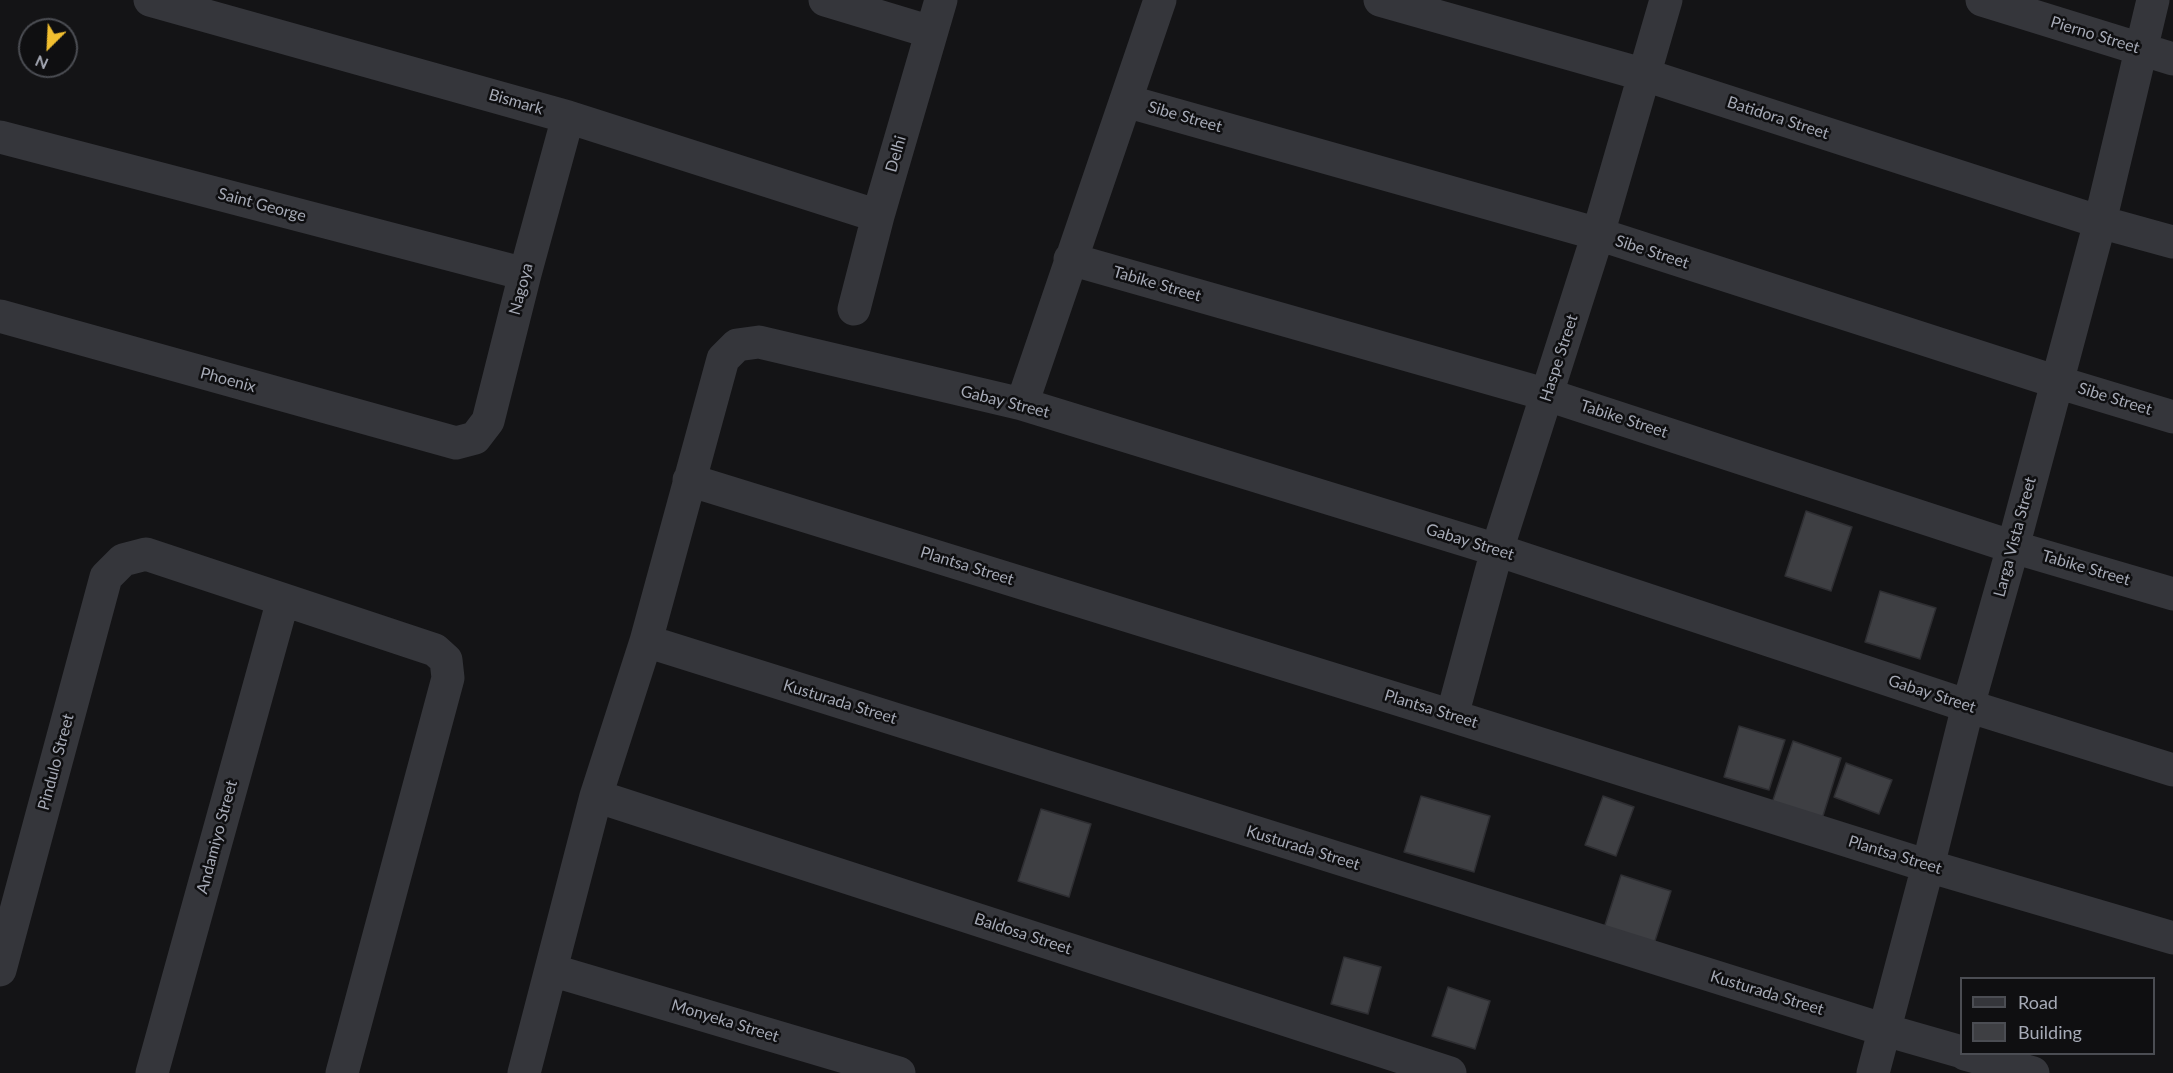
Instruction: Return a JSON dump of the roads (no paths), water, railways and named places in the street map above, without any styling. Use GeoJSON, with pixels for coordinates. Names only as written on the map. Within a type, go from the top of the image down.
{"type":"FeatureCollection","features":[{"type":"Feature","properties":{"kind":"street","name":"Bismark"},"geometry":{"type":"LineString","coordinates":[[150,0],[568,117],[878,216]]}},
{"type":"Feature","properties":{"kind":"street"},"geometry":{"type":"LineString","coordinates":[[825,0],[931,32]]}},
{"type":"Feature","properties":{"kind":"street","name":"Delhi"},"geometry":{"type":"LineString","coordinates":[[854,309],[878,216],[941,0]]}},
{"type":"Feature","properties":{"kind":"street"},"geometry":{"type":"LineString","coordinates":[[1022,404],[1160,0]]}},
{"type":"Feature","properties":{"kind":"street","name":"Batidora Street"},"geometry":{"type":"LineString","coordinates":[[1380,0],[1645,75],[2100,222],[2173,242]]}},
{"type":"Feature","properties":{"kind":"street","name":"Haspe Street"},"geometry":{"type":"LineString","coordinates":[[1452,716],[1497,550],[1598,234],[1665,0]]}},
{"type":"Feature","properties":{"kind":"street","name":"Pierno Street"},"geometry":{"type":"LineString","coordinates":[[1982,0],[2173,59]]}},
{"type":"Feature","properties":{"kind":"street","name":"Larga Vista Street"},"geometry":{"type":"LineString","coordinates":[[1873,1073],[1968,706],[2100,222],[2153,0]]}},
{"type":"Feature","properties":{"kind":"street","name":"Sibe Street"},"geometry":{"type":"LineString","coordinates":[[1126,101],[1598,234],[2057,382],[2173,417]]}},
{"type":"Feature","properties":{"kind":"street","name":"Nagoya"},"geometry":{"type":"LineString","coordinates":[[456,443],[475,438],[488,421],[568,117]]}},
{"type":"Feature","properties":{"kind":"street","name":"Saint George"},"geometry":{"type":"LineString","coordinates":[[0,136],[525,274]]}},
{"type":"Feature","properties":{"kind":"street","name":"Tabike Street"},"geometry":{"type":"LineString","coordinates":[[1070,259],[1548,394],[2013,547],[2173,594]]}},
{"type":"Feature","properties":{"kind":"street","name":"Phoenix"},"geometry":{"type":"LineString","coordinates":[[0,316],[456,443]]}},
{"type":"Feature","properties":{"kind":"street","name":"Gabay Street"},"geometry":{"type":"LineString","coordinates":[[689,480],[723,360],[737,345],[759,342],[1022,404],[1497,550],[1968,706],[2173,770]]}},
{"type":"Feature","properties":{"kind":"street"},"geometry":{"type":"LineString","coordinates":[[524,1073],[596,796],[646,641],[689,480]]}},
{"type":"Feature","properties":{"kind":"street","name":"Plantsa Street"},"geometry":{"type":"LineString","coordinates":[[689,480],[1928,866],[2173,938]]}},
{"type":"Feature","properties":{"kind":"street","name":"Pindulo Street"},"geometry":{"type":"LineString","coordinates":[[0,970],[106,577],[123,560],[146,554],[283,600]]}},
{"type":"Feature","properties":{"kind":"street"},"geometry":{"type":"LineString","coordinates":[[283,600],[435,650],[446,660],[447,678],[342,1073]]}},
{"type":"Feature","properties":{"kind":"street","name":"Andamiyo Street"},"geometry":{"type":"LineString","coordinates":[[152,1073],[283,600]]}},
{"type":"Feature","properties":{"kind":"street","name":"Kusturada Street"},"geometry":{"type":"LineString","coordinates":[[646,641],[1960,1052]]}},
{"type":"Feature","properties":{"kind":"street","name":"Baldosa Street"},"geometry":{"type":"LineString","coordinates":[[596,796],[1450,1073]]}},
{"type":"Feature","properties":{"kind":"street","name":"Monyeka Street"},"geometry":{"type":"LineString","coordinates":[[551,970],[899,1073]]}},
{"type":"Feature","properties":{"kind":"street","name":"Kusturada Street"},"geometry":{"type":"LineString","coordinates":[[1970,1055],[2033,1073]]}}]}
